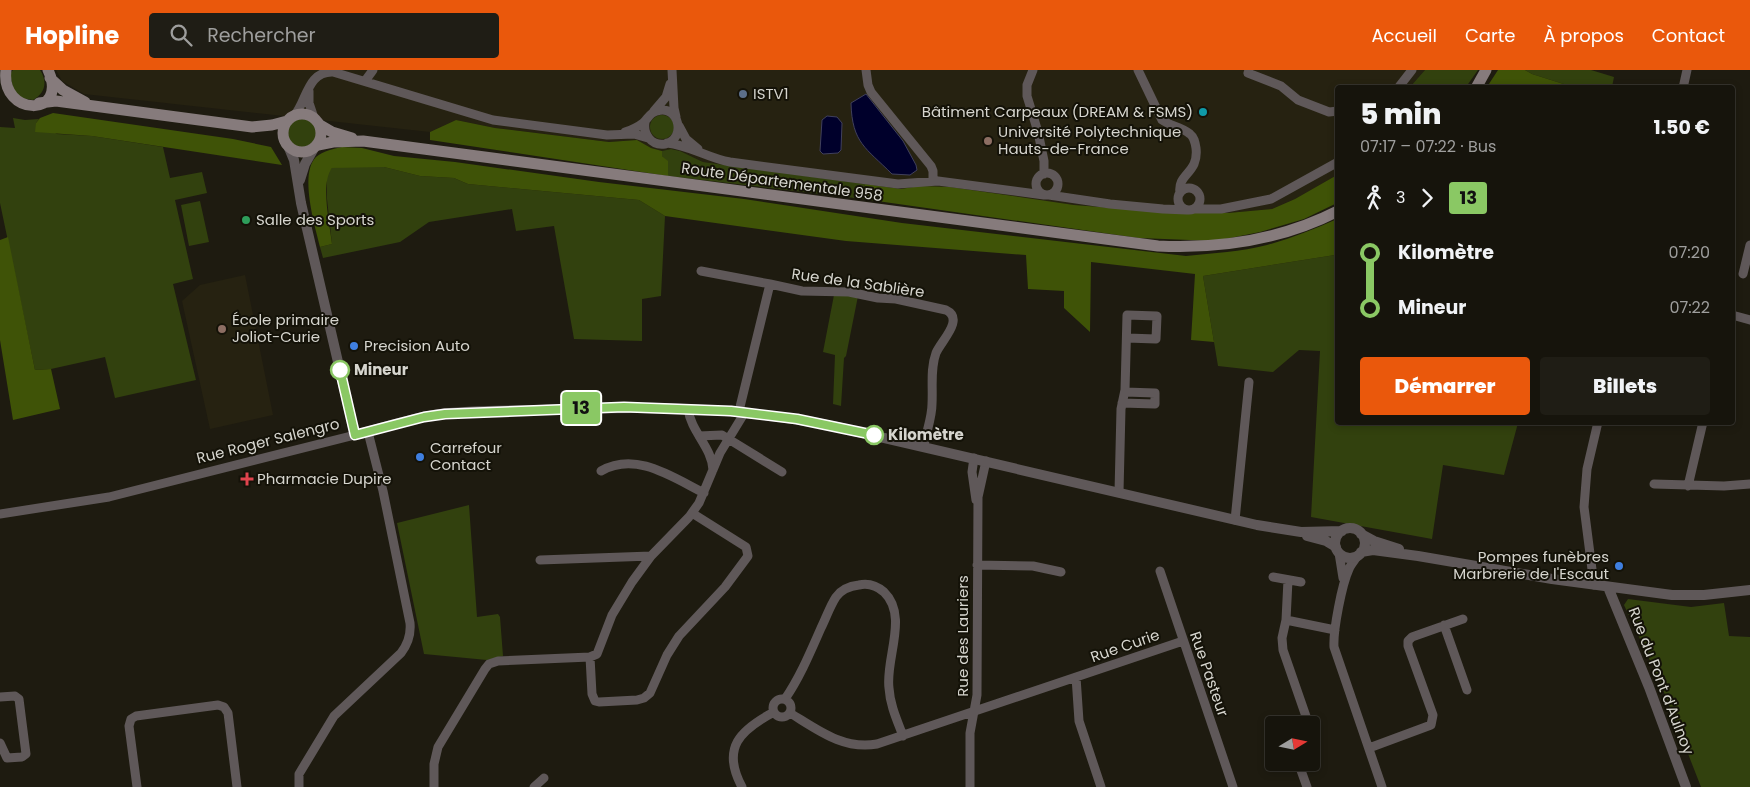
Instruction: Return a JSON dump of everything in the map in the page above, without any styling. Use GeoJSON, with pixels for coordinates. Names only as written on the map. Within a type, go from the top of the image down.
{"type":"FeatureCollection","features":[{"type":"Feature","properties":{"kind":"main road"},"geometry":{"type":"LineString","coordinates":[[1478,85],[1486,70]]}},
{"type":"Feature","properties":{"kind":"main road"},"geometry":{"type":"LineString","coordinates":[[3,73],[3,94],[12,102],[21,106],[56,101],[252,127],[272,125],[304,114],[316,121],[322,135],[315,148],[301,153],[273,135],[252,127]]}},
{"type":"Feature","properties":{"kind":"main road"},"geometry":{"type":"LineString","coordinates":[[39,103],[49,92],[49,74]]}},
{"type":"Feature","properties":{"kind":"main road"},"geometry":{"type":"LineString","coordinates":[[49,74],[67,93],[94,106]]}},
{"type":"Feature","properties":{"kind":"main road"},"geometry":{"type":"LineString","coordinates":[[287,145],[283,131],[290,118]]}},
{"type":"Feature","properties":{"kind":"main road","name":"Route Départementale 958"},"geometry":{"type":"LineString","coordinates":[[316,121],[338,134],[363,141],[1143,244],[1197,247],[1229,244],[1268,237],[1308,224],[1335,212]]}},
{"type":"Feature","properties":{"kind":"main road","name":"Route Départementale 958"},"geometry":{"type":"LineString","coordinates":[[315,148],[333,142],[363,141]]}},
{"type":"Feature","properties":{"kind":"street"},"geometry":{"type":"LineString","coordinates":[[365,81],[373,70]]}},
{"type":"Feature","properties":{"kind":"street"},"geometry":{"type":"LineString","coordinates":[[866,70],[870,92],[931,166],[933,181]]}},
{"type":"Feature","properties":{"kind":"street"},"geometry":{"type":"LineString","coordinates":[[1033,70],[1027,85],[1026,96],[1044,157],[1037,189],[1047,195],[1056,192],[1058,184]]}},
{"type":"Feature","properties":{"kind":"street"},"geometry":{"type":"LineString","coordinates":[[1138,70],[1160,118],[1164,122],[1190,134],[1195,142],[1197,156],[1195,163],[1180,182],[1180,205],[1191,209]]}},
{"type":"Feature","properties":{"kind":"street"},"geometry":{"type":"LineString","coordinates":[[1400,85],[1412,70]]}},
{"type":"Feature","properties":{"kind":"street"},"geometry":{"type":"LineString","coordinates":[[1684,85],[1687,70]]}},
{"type":"Feature","properties":{"kind":"street"},"geometry":{"type":"LineString","coordinates":[[290,118],[298,111],[315,78],[329,71],[493,120],[606,135],[634,134],[648,138],[656,143],[682,146],[730,162],[874,181],[902,184],[933,181],[1154,208],[1228,208],[1259,202],[1276,197],[1335,164]]}},
{"type":"Feature","properties":{"kind":"street"},"geometry":{"type":"LineString","coordinates":[[1246,71],[1282,86],[1298,100],[1329,112],[1335,112]]}},
{"type":"Feature","properties":{"kind":"street"},"geometry":{"type":"LineString","coordinates":[[648,138],[645,129],[646,122],[664,100],[672,75]]}},
{"type":"Feature","properties":{"kind":"street"},"geometry":{"type":"LineString","coordinates":[[667,143],[676,136],[677,122],[674,108],[672,75]]}},
{"type":"Feature","properties":{"kind":"street"},"geometry":{"type":"LineString","coordinates":[[309,87],[309,103],[316,121]]}},
{"type":"Feature","properties":{"kind":"street"},"geometry":{"type":"LineString","coordinates":[[653,112],[667,111],[677,122],[686,139],[704,154]]}},
{"type":"Feature","properties":{"kind":"street"},"geometry":{"type":"LineString","coordinates":[[620,134],[646,122]]}},
{"type":"Feature","properties":{"kind":"street"},"geometry":{"type":"LineString","coordinates":[[287,145],[294,160],[355,435]]}},
{"type":"Feature","properties":{"kind":"street"},"geometry":{"type":"LineString","coordinates":[[299,189],[305,164],[315,148]]}},
{"type":"Feature","properties":{"kind":"street"},"geometry":{"type":"LineString","coordinates":[[1008,190],[1026,187],[1041,177],[1053,175],[1058,184],[1076,199]]}},
{"type":"Feature","properties":{"kind":"street"},"geometry":{"type":"LineString","coordinates":[[1154,208],[1168,204],[1185,189],[1191,188],[1214,204],[1228,208]]}},
{"type":"Feature","properties":{"kind":"street"},"geometry":{"type":"LineString","coordinates":[[1191,209],[1200,203],[1199,194]]}},
{"type":"Feature","properties":{"kind":"street"},"geometry":{"type":"LineString","coordinates":[[1743,274],[1750,245]]}},
{"type":"Feature","properties":{"kind":"street","name":"Rue de la Sablière"},"geometry":{"type":"LineString","coordinates":[[701,271],[802,290],[846,292],[878,298],[896,299],[951,312],[953,324],[937,351],[934,360],[932,408],[924,446]]}},
{"type":"Feature","properties":{"kind":"street","name":"Rue de la Sablière"},"geometry":{"type":"LineString","coordinates":[[590,657],[599,651],[619,603],[632,582],[651,556],[692,513],[704,493],[720,453],[742,412],[770,284]]}},
{"type":"Feature","properties":{"kind":"street"},"geometry":{"type":"LineString","coordinates":[[1735,317],[1750,320]]}},
{"type":"Feature","properties":{"kind":"street"},"geometry":{"type":"LineString","coordinates":[[1119,492],[1122,403],[1125,392],[1127,338]]}},
{"type":"Feature","properties":{"kind":"street"},"geometry":{"type":"LineString","coordinates":[[1236,520],[1249,382]]}},
{"type":"Feature","properties":{"kind":"street"},"geometry":{"type":"LineString","coordinates":[[1122,403],[1155,404],[1156,393],[1125,392]]}},
{"type":"Feature","properties":{"kind":"street","name":"Rue Roger Salengro"},"geometry":{"type":"LineString","coordinates":[[0,514],[109,497],[429,416],[457,412],[605,407],[742,412],[808,420],[1236,520],[1292,531]]}},
{"type":"Feature","properties":{"kind":"street"},"geometry":{"type":"LineString","coordinates":[[688,409],[690,421],[711,456],[713,470]]}},
{"type":"Feature","properties":{"kind":"street"},"geometry":{"type":"LineString","coordinates":[[1594,585],[1584,507],[1589,462],[1597,425]]}},
{"type":"Feature","properties":{"kind":"street"},"geometry":{"type":"LineString","coordinates":[[1688,486],[1702,425]]}},
{"type":"Feature","properties":{"kind":"street"},"geometry":{"type":"LineString","coordinates":[[299,787],[299,774],[334,716],[401,653],[407,644],[410,632],[410,623],[383,491],[368,432]]}},
{"type":"Feature","properties":{"kind":"street"},"geometry":{"type":"LineString","coordinates":[[699,436],[718,434],[782,472]]}},
{"type":"Feature","properties":{"kind":"street","name":"Rue des Lauriers"},"geometry":{"type":"LineString","coordinates":[[974,458],[972,472],[977,515]]}},
{"type":"Feature","properties":{"kind":"street","name":"Rue des Lauriers"},"geometry":{"type":"LineString","coordinates":[[970,787],[970,733],[978,695],[978,494],[986,461]]}},
{"type":"Feature","properties":{"kind":"street"},"geometry":{"type":"LineString","coordinates":[[601,472],[615,464],[643,464],[704,493]]}},
{"type":"Feature","properties":{"kind":"street"},"geometry":{"type":"LineString","coordinates":[[1654,484],[1724,486],[1750,484]]}},
{"type":"Feature","properties":{"kind":"street"},"geometry":{"type":"LineString","coordinates":[[434,787],[434,764],[438,747],[485,669],[490,664],[502,660],[590,657],[592,694],[595,701],[633,701],[644,698],[653,690],[667,655],[679,636],[733,578],[748,556],[746,547],[692,513]]}},
{"type":"Feature","properties":{"kind":"street"},"geometry":{"type":"LineString","coordinates":[[1292,531],[1342,531],[1352,528],[1374,541],[1418,556]]}},
{"type":"Feature","properties":{"kind":"street"},"geometry":{"type":"LineString","coordinates":[[1292,531],[1326,541],[1348,558],[1375,550],[1594,585],[1684,596],[1750,590]]}},
{"type":"Feature","properties":{"kind":"street"},"geometry":{"type":"LineString","coordinates":[[1342,531],[1336,538],[1342,567],[1343,586]]}},
{"type":"Feature","properties":{"kind":"street"},"geometry":{"type":"LineString","coordinates":[[1360,533],[1364,541],[1360,554],[1350,566],[1343,586],[1335,630],[1335,651],[1382,787]]}},
{"type":"Feature","properties":{"kind":"street"},"geometry":{"type":"LineString","coordinates":[[540,560],[651,556]]}},
{"type":"Feature","properties":{"kind":"street"},"geometry":{"type":"LineString","coordinates":[[977,565],[1033,566],[1060,572]]}},
{"type":"Feature","properties":{"kind":"street","name":"Rue Pasteur"},"geometry":{"type":"LineString","coordinates":[[1160,571],[1233,787]]}},
{"type":"Feature","properties":{"kind":"street"},"geometry":{"type":"LineString","coordinates":[[1273,577],[1301,582]]}},
{"type":"Feature","properties":{"kind":"street"},"geometry":{"type":"LineString","coordinates":[[1288,580],[1286,620],[1282,638],[1283,650],[1309,716]]}},
{"type":"Feature","properties":{"kind":"street"},"geometry":{"type":"LineString","coordinates":[[785,699],[801,673],[837,595],[847,588],[856,585],[873,586],[887,596],[894,611],[895,637],[888,685],[891,701],[903,736]]}},
{"type":"Feature","properties":{"kind":"street","name":"Rue du Pont d'Aulnoy"},"geometry":{"type":"LineString","coordinates":[[1608,587],[1651,692],[1686,787]]}},
{"type":"Feature","properties":{"kind":"street"},"geometry":{"type":"LineString","coordinates":[[1369,748],[1432,725],[1433,716],[1408,642],[1412,637],[1463,619]]}},
{"type":"Feature","properties":{"kind":"street"},"geometry":{"type":"LineString","coordinates":[[1286,620],[1335,630]]}},
{"type":"Feature","properties":{"kind":"street"},"geometry":{"type":"LineString","coordinates":[[1444,625],[1467,690]]}},
{"type":"Feature","properties":{"kind":"street","name":"Rue Curie"},"geometry":{"type":"LineString","coordinates":[[790,713],[831,738],[845,743],[872,744],[903,736],[1183,640]]}},
{"type":"Feature","properties":{"kind":"street","name":"Rue Curie"},"geometry":{"type":"LineString","coordinates":[[1076,677],[1079,721],[1101,787]]}},
{"type":"Feature","properties":{"kind":"street"},"geometry":{"type":"LineString","coordinates":[[0,698],[15,696],[19,699],[26,753],[22,756],[7,758],[0,744]]}},
{"type":"Feature","properties":{"kind":"street"},"geometry":{"type":"LineString","coordinates":[[785,699],[791,705],[790,713],[785,717],[781,717],[774,712],[773,707],[775,702],[785,699]]}},
{"type":"Feature","properties":{"kind":"street"},"geometry":{"type":"LineString","coordinates":[[137,787],[129,726],[130,719],[136,716],[218,706],[224,707],[228,713],[237,787]]}},
{"type":"Feature","properties":{"kind":"street"},"geometry":{"type":"LineString","coordinates":[[742,787],[734,762],[733,752],[736,743],[756,722],[774,712]]}},
{"type":"Feature","properties":{"kind":"street"},"geometry":{"type":"LineString","coordinates":[[1301,771],[1307,787]]}},
{"type":"Feature","properties":{"kind":"street"},"geometry":{"type":"LineString","coordinates":[[534,787],[544,778]]}},
{"type":"Feature","properties":{"kind":"shaded area","name":"Université Polytechnique Hauts-de-France"},"geometry":{"type":"Polygon","coordinates":[[[56,70],[1425,70],[1412,85],[1335,85],[1335,176],[1295,199],[1272,209],[1228,213],[1179,213],[1074,205],[919,186],[901,189],[703,162],[680,151],[671,149],[662,151],[651,148],[637,140],[609,142],[495,128],[456,120],[430,132],[84,94],[62,81],[56,70]]]}},
{"type":"Feature","properties":{"kind":"shaded area","name":"École primaire Joliot-Curie"},"geometry":{"type":"Polygon","coordinates":[[[245,275],[273,415],[210,429],[182,301],[200,285],[245,275]]]}},
{"type":"Feature","properties":{"kind":"green space"},"geometry":{"type":"Polygon","coordinates":[[[13,70],[40,70],[44,79],[43,91],[33,100],[15,97],[10,74],[13,70]]]}},
{"type":"Feature","properties":{"kind":"green space"},"geometry":{"type":"Polygon","coordinates":[[[1425,70],[1478,70],[1467,85],[1412,85],[1425,70]]]}},
{"type":"Feature","properties":{"kind":"green space"},"geometry":{"type":"Polygon","coordinates":[[[1498,70],[1525,70],[1567,85],[1488,85],[1498,70]]]}},
{"type":"Feature","properties":{"kind":"green space"},"geometry":{"type":"Polygon","coordinates":[[[1525,70],[1591,70],[1614,77],[1612,85],[1567,85],[1525,70]]]}},
{"type":"Feature","properties":{"kind":"green space"},"geometry":{"type":"Polygon","coordinates":[[[53,113],[233,139],[271,147],[282,165],[92,136],[35,132],[36,123],[40,118],[53,113]]]}},
{"type":"Feature","properties":{"kind":"green space"},"geometry":{"type":"Polygon","coordinates":[[[657,115],[667,115],[674,122],[674,132],[667,139],[657,139],[650,132],[650,122],[657,115]]]}},
{"type":"Feature","properties":{"kind":"green space"},"geometry":{"type":"Polygon","coordinates":[[[13,118],[25,120],[39,119],[36,123],[57,134],[92,136],[163,147],[170,178],[202,172],[207,193],[175,200],[193,279],[173,284],[196,380],[115,398],[105,357],[51,369],[35,370],[0,203],[0,127],[15,128],[13,118]]]}},
{"type":"Feature","properties":{"kind":"green space"},"geometry":{"type":"Polygon","coordinates":[[[302,119],[312,123],[316,133],[312,143],[302,147],[292,143],[288,133],[292,123],[302,119]]]}},
{"type":"Feature","properties":{"kind":"green space"},"geometry":{"type":"Polygon","coordinates":[[[456,120],[495,128],[609,142],[637,140],[651,148],[662,151],[662,156],[668,161],[668,176],[430,140],[430,132],[456,120]]]}},
{"type":"Feature","properties":{"kind":"green space"},"geometry":{"type":"Polygon","coordinates":[[[342,147],[362,148],[394,156],[744,199],[902,223],[1186,256],[1237,251],[1267,245],[1335,220],[1335,255],[1203,276],[1214,342],[1191,340],[1195,274],[1091,262],[1090,332],[1064,308],[1064,291],[1028,289],[1026,255],[846,241],[665,216],[639,200],[468,184],[454,178],[420,176],[384,167],[332,168],[328,175],[326,194],[332,244],[320,247],[312,214],[308,187],[309,175],[311,165],[316,157],[332,149],[342,147]]]}},
{"type":"Feature","properties":{"kind":"green space"},"geometry":{"type":"Polygon","coordinates":[[[671,149],[680,151],[703,162],[865,184],[863,199],[668,176],[667,161],[662,156],[662,151],[671,149]]]}},
{"type":"Feature","properties":{"kind":"green space"},"geometry":{"type":"Polygon","coordinates":[[[384,167],[420,176],[454,178],[468,184],[639,200],[665,216],[661,296],[642,299],[642,341],[574,339],[554,226],[516,231],[512,209],[429,222],[400,242],[323,258],[320,247],[332,244],[327,199],[327,173],[332,168],[384,167]]]}},
{"type":"Feature","properties":{"kind":"green space"},"geometry":{"type":"Polygon","coordinates":[[[1335,176],[1335,204],[1304,219],[1260,232],[1215,241],[1139,238],[863,199],[865,184],[901,189],[919,186],[950,187],[1074,205],[1179,213],[1228,213],[1272,209],[1295,199],[1335,176]]]}},
{"type":"Feature","properties":{"kind":"green space"},"geometry":{"type":"Polygon","coordinates":[[[200,201],[209,242],[189,246],[181,205],[200,201]]]}},
{"type":"Feature","properties":{"kind":"green space"},"geometry":{"type":"Polygon","coordinates":[[[8,237],[35,370],[51,369],[60,409],[13,420],[0,340],[0,240],[8,237]]]}},
{"type":"Feature","properties":{"kind":"green space"},"geometry":{"type":"Polygon","coordinates":[[[1335,255],[1335,425],[1517,425],[1504,475],[1443,465],[1432,539],[1311,517],[1320,351],[1299,350],[1273,372],[1218,366],[1203,276],[1335,255]]]}},
{"type":"Feature","properties":{"kind":"green space"},"geometry":{"type":"Polygon","coordinates":[[[834,295],[858,296],[846,356],[844,358],[841,406],[833,404],[835,355],[823,352],[834,295]]]}},
{"type":"Feature","properties":{"kind":"green space"},"geometry":{"type":"Polygon","coordinates":[[[469,505],[477,617],[498,614],[500,617],[503,656],[487,660],[424,654],[397,523],[469,505]]]}},
{"type":"Feature","properties":{"kind":"green space"},"geometry":{"type":"Polygon","coordinates":[[[1628,599],[1691,607],[1724,603],[1729,636],[1750,637],[1750,787],[1701,787],[1660,682],[1624,605],[1628,599]]]}},
{"type":"Feature","properties":{"kind":"water"},"geometry":{"type":"Polygon","coordinates":[[[866,94],[903,141],[916,165],[917,170],[910,175],[892,174],[862,144],[854,127],[851,103],[866,94]]]}},
{"type":"Feature","properties":{"kind":"water"},"geometry":{"type":"Polygon","coordinates":[[[827,116],[837,117],[842,123],[841,150],[838,153],[823,154],[820,151],[822,120],[827,116]]]}},
{"type":"Feature","properties":{"kind":"bus line","name":"13"},"geometry":{"type":"LineString","coordinates":[[340,370],[355,435],[424,417],[457,412],[624,407],[731,411],[776,415],[874,435]]}},
{"type":"Feature","properties":{"kind":"place","name":"ISTV1"},"geometry":{"type":"Point","coordinates":[743,94]}},
{"type":"Feature","properties":{"kind":"place","name":"Bâtiment Carpeaux (DREAM & FSMS)"},"geometry":{"type":"Point","coordinates":[1203,112]}},
{"type":"Feature","properties":{"kind":"place","name":"Université Polytechnique Hauts-de-France"},"geometry":{"type":"Point","coordinates":[988,141]}},
{"type":"Feature","properties":{"kind":"place","name":"Salle des Sports"},"geometry":{"type":"Point","coordinates":[246,220]}},
{"type":"Feature","properties":{"kind":"place","name":"École primaire Joliot-Curie"},"geometry":{"type":"Point","coordinates":[222,329]}},
{"type":"Feature","properties":{"kind":"place","name":"Precision Auto"},"geometry":{"type":"Point","coordinates":[354,346]}},
{"type":"Feature","properties":{"kind":"place","name":"Mineur"},"geometry":{"type":"Point","coordinates":[340,370]}},
{"type":"Feature","properties":{"kind":"place","name":"Kilomètre"},"geometry":{"type":"Point","coordinates":[874,435]}},
{"type":"Feature","properties":{"kind":"place","name":"Carrefour Contact"},"geometry":{"type":"Point","coordinates":[420,457]}},
{"type":"Feature","properties":{"kind":"place","name":"Pharmacie Dupire"},"geometry":{"type":"Point","coordinates":[247,479]}},
{"type":"Feature","properties":{"kind":"place","name":"Pompes funèbres Marbrerie de l'Escaut"},"geometry":{"type":"Point","coordinates":[1619,566]}}]}
